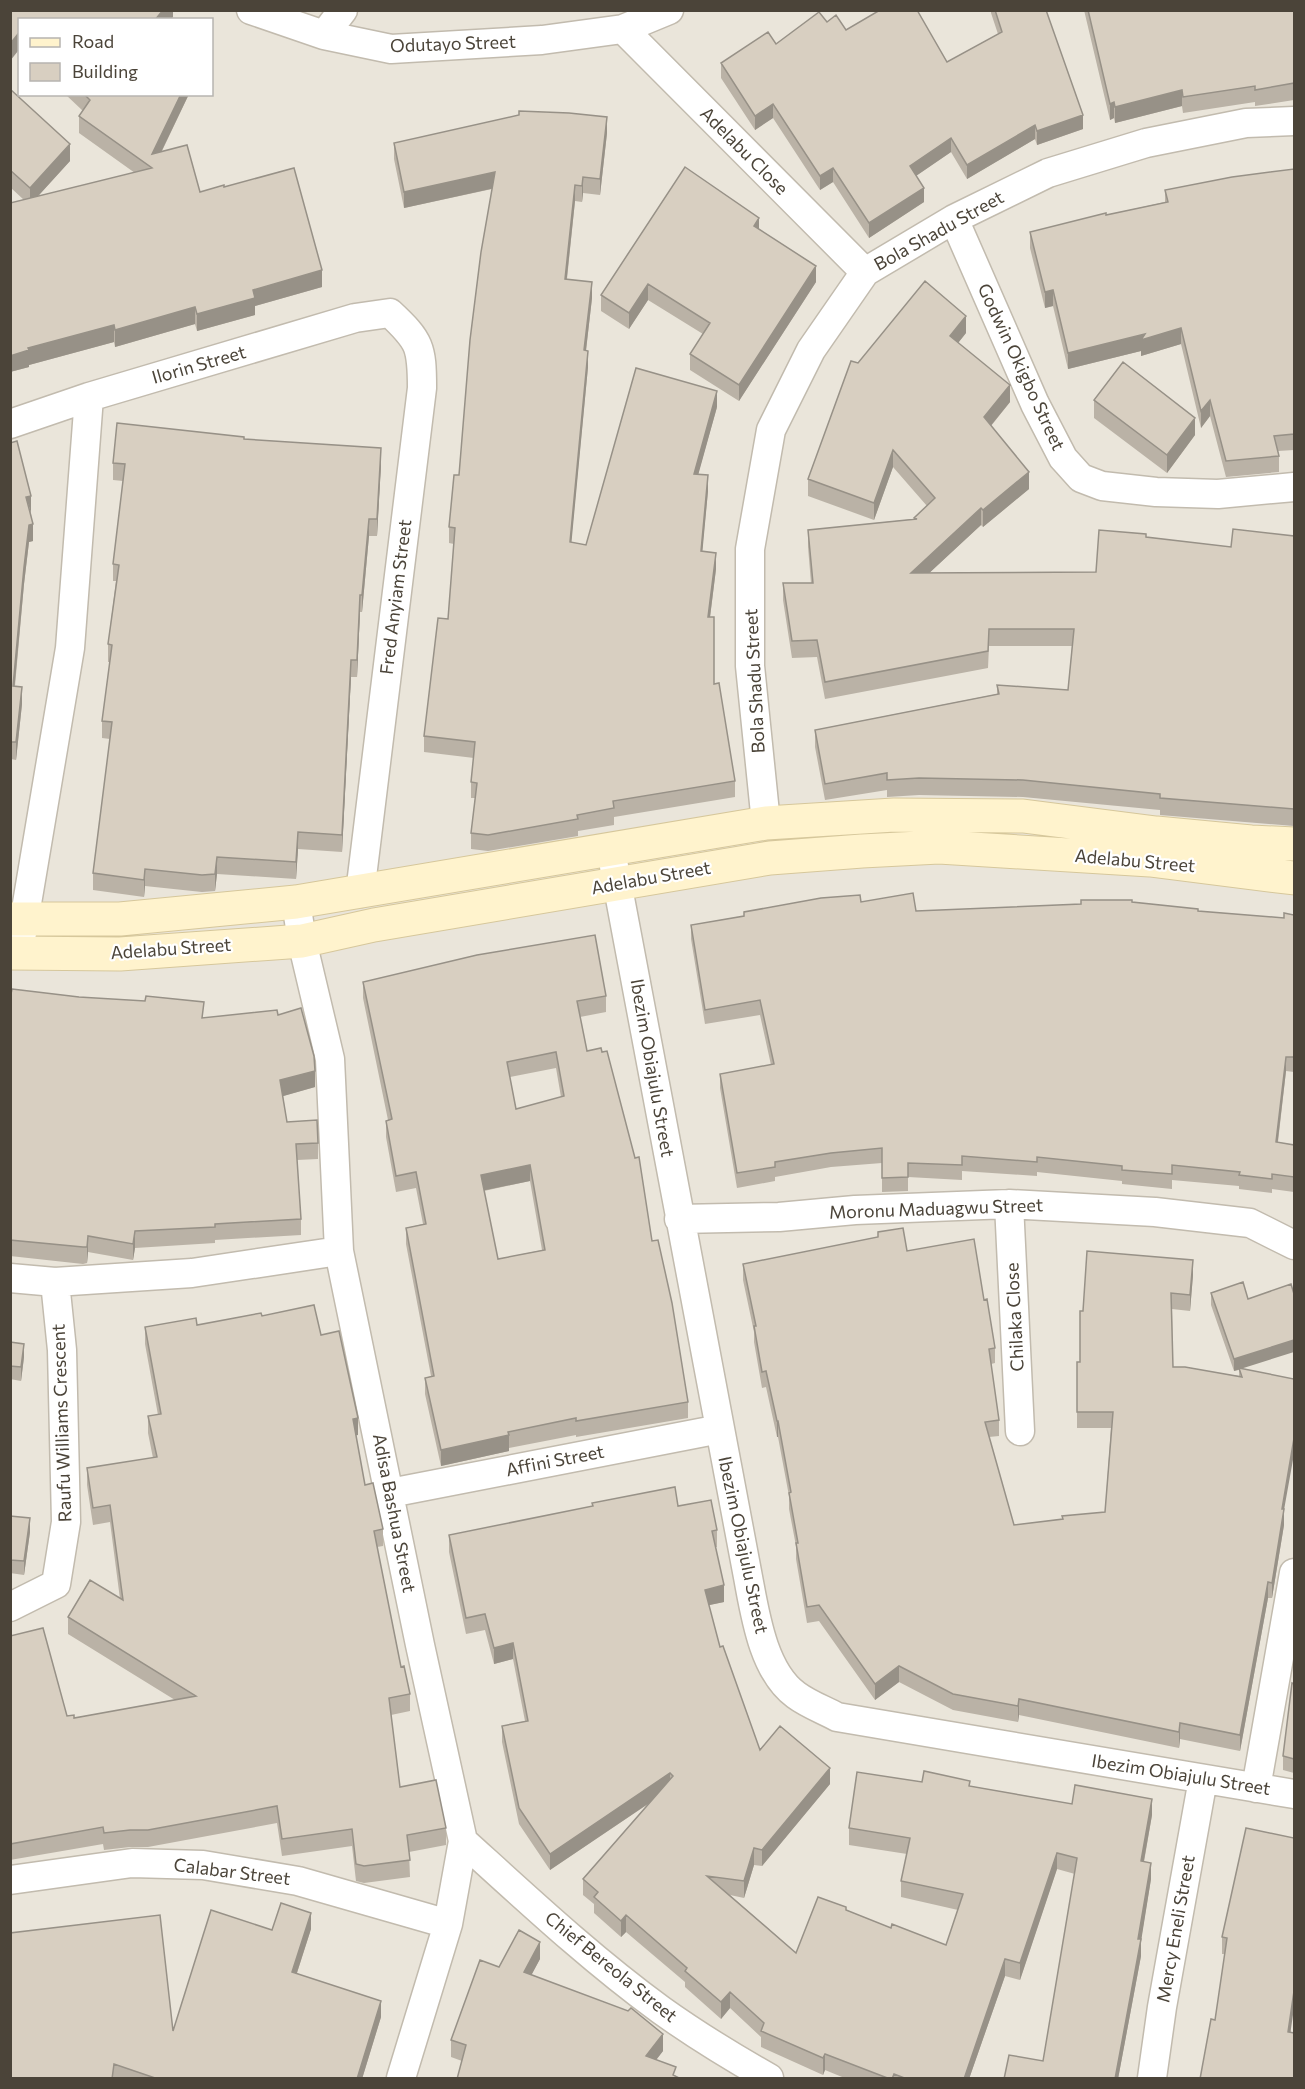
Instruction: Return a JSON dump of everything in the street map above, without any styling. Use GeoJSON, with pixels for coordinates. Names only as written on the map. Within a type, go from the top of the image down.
{"type":"FeatureCollection","features":[{"type":"Feature","properties":{"kind":"main road","name":"Adelabu Street"},"geometry":{"type":"LineString","coordinates":[[17,919],[120,919],[296,902],[766,823],[894,815],[1023,816],[1156,833],[1294,844]]}},
{"type":"Feature","properties":{"kind":"main road","name":"Adelabu Street"},"geometry":{"type":"LineString","coordinates":[[15,953],[120,954],[302,941],[375,925],[770,858],[939,847],[1150,860],[1294,878]]}},
{"type":"Feature","properties":{"kind":"street","name":"Odutayo Street"},"geometry":{"type":"LineString","coordinates":[[251,10],[324,35],[391,49],[542,40],[623,29],[669,10]]}},
{"type":"Feature","properties":{"kind":"street"},"geometry":{"type":"LineString","coordinates":[[324,35],[343,10]]}},
{"type":"Feature","properties":{"kind":"street","name":"Adelabu Close"},"geometry":{"type":"LineString","coordinates":[[623,29],[865,272]]}},
{"type":"Feature","properties":{"kind":"street","name":"Bola Shadu Street"},"geometry":{"type":"LineString","coordinates":[[766,823],[750,666],[750,549],[771,430],[811,350],[865,272],[954,219],[1048,173],[1146,143],[1246,123],[1294,121]]}},
{"type":"Feature","properties":{"kind":"street","name":"Godwin Okigbo Street"},"geometry":{"type":"LineString","coordinates":[[954,219],[1035,404],[1063,458],[1081,478],[1102,486],[1156,492],[1218,494],[1294,487]]}},
{"type":"Feature","properties":{"kind":"street","name":"Ilorin Street"},"geometry":{"type":"LineString","coordinates":[[10,424],[89,397],[355,318],[390,313]]}},
{"type":"Feature","properties":{"kind":"street","name":"Fred Anyiam Street"},"geometry":{"type":"LineString","coordinates":[[360,892],[422,387],[422,357],[411,333],[390,313]]}},
{"type":"Feature","properties":{"kind":"street"},"geometry":{"type":"LineString","coordinates":[[15,953],[17,919],[70,648],[89,397]]}},
{"type":"Feature","properties":{"kind":"street","name":"Ibezim Obiajulu Street"},"geometry":{"type":"LineString","coordinates":[[610,848],[758,1630],[773,1668],[795,1695],[837,1717],[1294,1794]]}},
{"type":"Feature","properties":{"kind":"street","name":"Adisa Bashua Street"},"geometry":{"type":"LineString","coordinates":[[296,902],[302,941],[330,1059],[339,1251],[463,1841],[448,1924],[400,2079]]}},
{"type":"Feature","properties":{"kind":"street","name":"Moronu Maduagwu Street"},"geometry":{"type":"LineString","coordinates":[[679,1219],[779,1217],[855,1209],[1009,1204],[1155,1212],[1250,1223],[1294,1245]]}},
{"type":"Feature","properties":{"kind":"street","name":"Chilaka Close"},"geometry":{"type":"LineString","coordinates":[[1009,1204],[1020,1431]]}},
{"type":"Feature","properties":{"kind":"street"},"geometry":{"type":"LineString","coordinates":[[10,1278],[55,1282],[192,1273],[339,1251]]}},
{"type":"Feature","properties":{"kind":"street","name":"Raufu Williams Crescent"},"geometry":{"type":"LineString","coordinates":[[10,1607],[56,1584],[66,1522],[62,1350],[55,1282]]}},
{"type":"Feature","properties":{"kind":"street","name":"Affini Street"},"geometry":{"type":"LineString","coordinates":[[390,1494],[720,1429]]}},
{"type":"Feature","properties":{"kind":"street"},"geometry":{"type":"LineString","coordinates":[[1256,1788],[1294,1573]]}},
{"type":"Feature","properties":{"kind":"street","name":"Mercy Eneli Street"},"geometry":{"type":"LineString","coordinates":[[1152,2079],[1162,2007],[1203,1779]]}},
{"type":"Feature","properties":{"kind":"street","name":"Chief Bereola Street"},"geometry":{"type":"LineString","coordinates":[[463,1841],[566,1934],[660,2009],[769,2079]]}},
{"type":"Feature","properties":{"kind":"street","name":"Calabar Street"},"geometry":{"type":"LineString","coordinates":[[10,1880],[132,1863],[203,1865],[298,1881],[448,1924]]}},
{"type":"Feature","properties":{"kind":"shaded area"},"geometry":{"type":"Polygon","coordinates":[[[11,11],[1294,11],[1294,2078],[11,2078],[11,11]]]}},
{"type":"Feature","properties":{"kind":"building"},"geometry":{"type":"Polygon","coordinates":[[[10,10],[163,10],[157,18],[18,18],[18,34],[10,44],[10,10]]]}},
{"type":"Feature","properties":{"kind":"building"},"geometry":{"type":"Polygon","coordinates":[[[880,10],[917,10],[947,62],[1002,32],[995,10],[1046,10],[1083,115],[1037,131],[1035,125],[967,165],[951,138],[910,166],[924,188],[869,223],[833,168],[820,176],[773,104],[755,116],[721,63],[768,32],[776,44],[819,12],[827,22],[836,15],[846,30],[880,10]]]}},
{"type":"Feature","properties":{"kind":"building"},"geometry":{"type":"Polygon","coordinates":[[[1088,10],[1294,10],[1294,83],[1255,90],[1255,86],[1183,97],[1182,90],[1115,107],[1114,102],[1110,104],[1088,10]]]}},
{"type":"Feature","properties":{"kind":"building"},"geometry":{"type":"Polygon","coordinates":[[[10,89],[70,144],[30,188],[10,170],[10,89]]]}},
{"type":"Feature","properties":{"kind":"building"},"geometry":{"type":"Polygon","coordinates":[[[86,96],[180,96],[152,154],[187,145],[200,192],[294,168],[322,270],[253,290],[255,298],[197,314],[195,307],[115,330],[114,325],[28,348],[29,350],[10,356],[10,203],[152,168],[79,116],[90,100],[86,96]]]}},
{"type":"Feature","properties":{"kind":"building"},"geometry":{"type":"Polygon","coordinates":[[[519,111],[607,117],[600,179],[583,177],[582,186],[575,185],[565,279],[592,282],[584,350],[588,351],[570,542],[586,545],[636,368],[717,391],[694,474],[708,475],[701,551],[716,553],[708,617],[714,617],[714,684],[719,683],[735,781],[613,801],[614,808],[577,815],[578,819],[488,835],[471,833],[477,783],[471,782],[475,742],[424,736],[438,618],[448,619],[455,528],[449,527],[454,475],[459,475],[470,340],[481,252],[495,172],[404,192],[394,143],[519,115],[519,111]]]}},
{"type":"Feature","properties":{"kind":"building"},"geometry":{"type":"Polygon","coordinates":[[[685,167],[759,218],[754,226],[816,266],[739,385],[690,354],[710,323],[648,284],[629,313],[601,295],[685,167]]]}},
{"type":"Feature","properties":{"kind":"building"},"geometry":{"type":"Polygon","coordinates":[[[1294,169],[1294,434],[1274,436],[1279,456],[1226,461],[1210,400],[1201,411],[1181,328],[1141,340],[1145,334],[1068,353],[1053,290],[1045,292],[1030,232],[1106,213],[1106,215],[1168,202],[1165,190],[1232,177],[1294,169]]]}},
{"type":"Feature","properties":{"kind":"building"},"geometry":{"type":"Polygon","coordinates":[[[925,281],[966,316],[950,336],[1010,385],[984,417],[1029,472],[983,510],[981,508],[911,573],[1096,572],[1099,530],[1146,534],[1146,537],[1231,547],[1233,529],[1294,536],[1294,809],[1160,798],[1160,794],[1023,780],[919,778],[887,780],[887,773],[825,784],[815,730],[999,694],[997,685],[1068,690],[1074,629],[989,629],[988,651],[825,682],[817,640],[792,641],[783,583],[813,583],[808,530],[917,519],[914,518],[935,498],[893,450],[874,503],[808,479],[851,361],[858,363],[925,281]]]}},
{"type":"Feature","properties":{"kind":"building"},"geometry":{"type":"Polygon","coordinates":[[[1123,362],[1195,418],[1167,455],[1094,400],[1123,362]]]}},
{"type":"Feature","properties":{"kind":"building"},"geometry":{"type":"Polygon","coordinates":[[[117,423],[244,437],[244,439],[381,448],[377,519],[369,519],[362,595],[360,595],[357,660],[351,660],[342,835],[298,832],[296,862],[217,857],[215,874],[202,875],[145,869],[144,880],[93,873],[112,722],[102,721],[112,645],[108,644],[119,565],[113,564],[125,464],[113,463],[117,423]]]}},
{"type":"Feature","properties":{"kind":"building"},"geometry":{"type":"Polygon","coordinates":[[[17,441],[31,496],[26,497],[33,524],[29,525],[13,686],[22,687],[16,742],[10,742],[10,443],[17,441]]]}},
{"type":"Feature","properties":{"kind":"building"},"geometry":{"type":"Polygon","coordinates":[[[913,893],[916,911],[1081,904],[1081,900],[1132,900],[1132,902],[1198,909],[1198,911],[1284,918],[1284,913],[1294,915],[1294,1057],[1286,1057],[1276,1142],[1294,1145],[1294,1177],[1272,1174],[1272,1179],[1239,1175],[1240,1172],[1172,1165],[1172,1174],[1122,1170],[1122,1166],[1037,1157],[1037,1162],[962,1156],[962,1165],[908,1163],[908,1177],[882,1178],[882,1148],[775,1162],[775,1167],[737,1173],[720,1074],[774,1064],[760,1000],[705,1010],[691,925],[744,916],[744,912],[821,898],[860,895],[861,902],[913,893]]]}},
{"type":"Feature","properties":{"kind":"building"},"geometry":{"type":"Polygon","coordinates":[[[595,935],[606,996],[577,1001],[587,1051],[601,1048],[602,1052],[607,1051],[635,1158],[639,1157],[652,1241],[658,1240],[672,1303],[688,1402],[576,1421],[576,1418],[508,1432],[509,1435],[441,1450],[425,1378],[434,1376],[406,1228],[426,1224],[416,1172],[396,1176],[386,1121],[392,1119],[363,982],[477,955],[595,935]],[[556,1052],[507,1062],[516,1109],[564,1096],[556,1052]],[[530,1165],[481,1175],[498,1259],[545,1250],[530,1165]]]}},
{"type":"Feature","properties":{"kind":"building"},"geometry":{"type":"Polygon","coordinates":[[[12,989],[79,997],[145,1001],[146,996],[204,1002],[202,1018],[277,1010],[278,1015],[301,1008],[314,1056],[315,1071],[280,1080],[287,1122],[317,1120],[318,1143],[296,1144],[301,1219],[135,1231],[133,1244],[88,1236],[87,1247],[10,1240],[10,999],[12,989]]]}},
{"type":"Feature","properties":{"kind":"building"},"geometry":{"type":"Polygon","coordinates":[[[903,1228],[907,1251],[974,1239],[995,1348],[989,1349],[999,1420],[985,1422],[1014,1525],[1063,1519],[1062,1516],[1105,1512],[1113,1412],[1077,1412],[1080,1311],[1083,1311],[1087,1251],[1193,1260],[1190,1295],[1171,1293],[1173,1367],[1242,1377],[1239,1368],[1294,1379],[1294,1438],[1282,1509],[1284,1509],[1272,1583],[1268,1582],[1240,1735],[1180,1723],[1179,1732],[1019,1699],[1018,1706],[953,1694],[899,1666],[875,1684],[819,1605],[807,1607],[789,1493],[791,1492],[778,1421],[766,1371],[762,1372],[754,1326],[756,1326],[743,1264],[878,1237],[878,1232],[903,1228]]]}},
{"type":"Feature","properties":{"kind":"building"},"geometry":{"type":"Polygon","coordinates":[[[1243,1282],[1248,1299],[1291,1284],[1294,1294],[1294,1340],[1234,1359],[1211,1293],[1243,1282]]]}},
{"type":"Feature","properties":{"kind":"building"},"geometry":{"type":"Polygon","coordinates":[[[314,1305],[321,1335],[339,1331],[358,1418],[353,1419],[365,1485],[373,1483],[383,1529],[374,1531],[401,1667],[404,1666],[410,1694],[389,1698],[400,1787],[436,1780],[446,1828],[407,1835],[410,1860],[364,1866],[356,1864],[352,1829],[282,1839],[277,1806],[148,1830],[104,1833],[103,1827],[10,1844],[10,1636],[43,1628],[67,1716],[74,1715],[74,1718],[196,1696],[68,1617],[90,1580],[123,1600],[110,1505],[93,1508],[87,1468],[157,1457],[148,1416],[161,1414],[145,1327],[196,1318],[197,1325],[261,1313],[262,1316],[314,1305]]]}},
{"type":"Feature","properties":{"kind":"building"},"geometry":{"type":"Polygon","coordinates":[[[10,1342],[24,1344],[21,1367],[10,1366],[10,1342]]]}},
{"type":"Feature","properties":{"kind":"building"},"geometry":{"type":"Polygon","coordinates":[[[675,1487],[678,1506],[711,1500],[717,1530],[712,1531],[724,1585],[705,1590],[720,1647],[723,1646],[760,1750],[780,1726],[830,1768],[762,1850],[754,1848],[744,1881],[707,1876],[796,1953],[818,1897],[891,1928],[892,1924],[946,1945],[963,1894],[901,1881],[910,1838],[849,1828],[857,1772],[922,1782],[924,1771],[970,1781],[969,1786],[1072,1804],[1075,1785],[1152,1799],[1141,1861],[1151,1863],[1138,1939],[1141,1939],[1115,2079],[1004,2079],[1009,2055],[1043,2061],[1077,1858],[1057,1853],[1020,1963],[1005,1959],[964,2079],[907,2079],[894,2074],[890,2079],[825,2054],[823,2058],[761,2031],[764,2023],[730,1992],[721,2002],[685,1971],[687,1968],[626,1915],[621,1921],[594,1897],[598,1892],[583,1879],[673,1776],[670,1773],[550,1854],[519,1808],[502,1726],[528,1721],[513,1643],[494,1648],[485,1614],[466,1618],[449,1535],[675,1487]]]}},
{"type":"Feature","properties":{"kind":"building"},"geometry":{"type":"Polygon","coordinates":[[[10,1516],[30,1518],[24,1561],[10,1560],[10,1516]]]}},
{"type":"Feature","properties":{"kind":"building"},"geometry":{"type":"Polygon","coordinates":[[[1292,1683],[1294,1684],[1294,1759],[1283,1756],[1292,1683]]]}},
{"type":"Feature","properties":{"kind":"building"},"geometry":{"type":"Polygon","coordinates":[[[1246,1828],[1294,1838],[1294,1991],[1288,2032],[1294,2033],[1294,2079],[1200,2079],[1211,2019],[1215,2020],[1227,1938],[1222,1937],[1246,1828]]]}},
{"type":"Feature","properties":{"kind":"building"},"geometry":{"type":"Polygon","coordinates":[[[281,1903],[311,1913],[292,1972],[381,2001],[357,2079],[158,2079],[114,2064],[112,2079],[10,2079],[10,1933],[160,1915],[173,2031],[211,1910],[272,1930],[281,1903]]]}},
{"type":"Feature","properties":{"kind":"building"},"geometry":{"type":"Polygon","coordinates":[[[519,1930],[540,1942],[524,1972],[628,2011],[631,2008],[663,2034],[646,2056],[676,2067],[673,2075],[681,2079],[457,2079],[466,2045],[451,2040],[480,1960],[499,1967],[519,1930]]]}}]}
